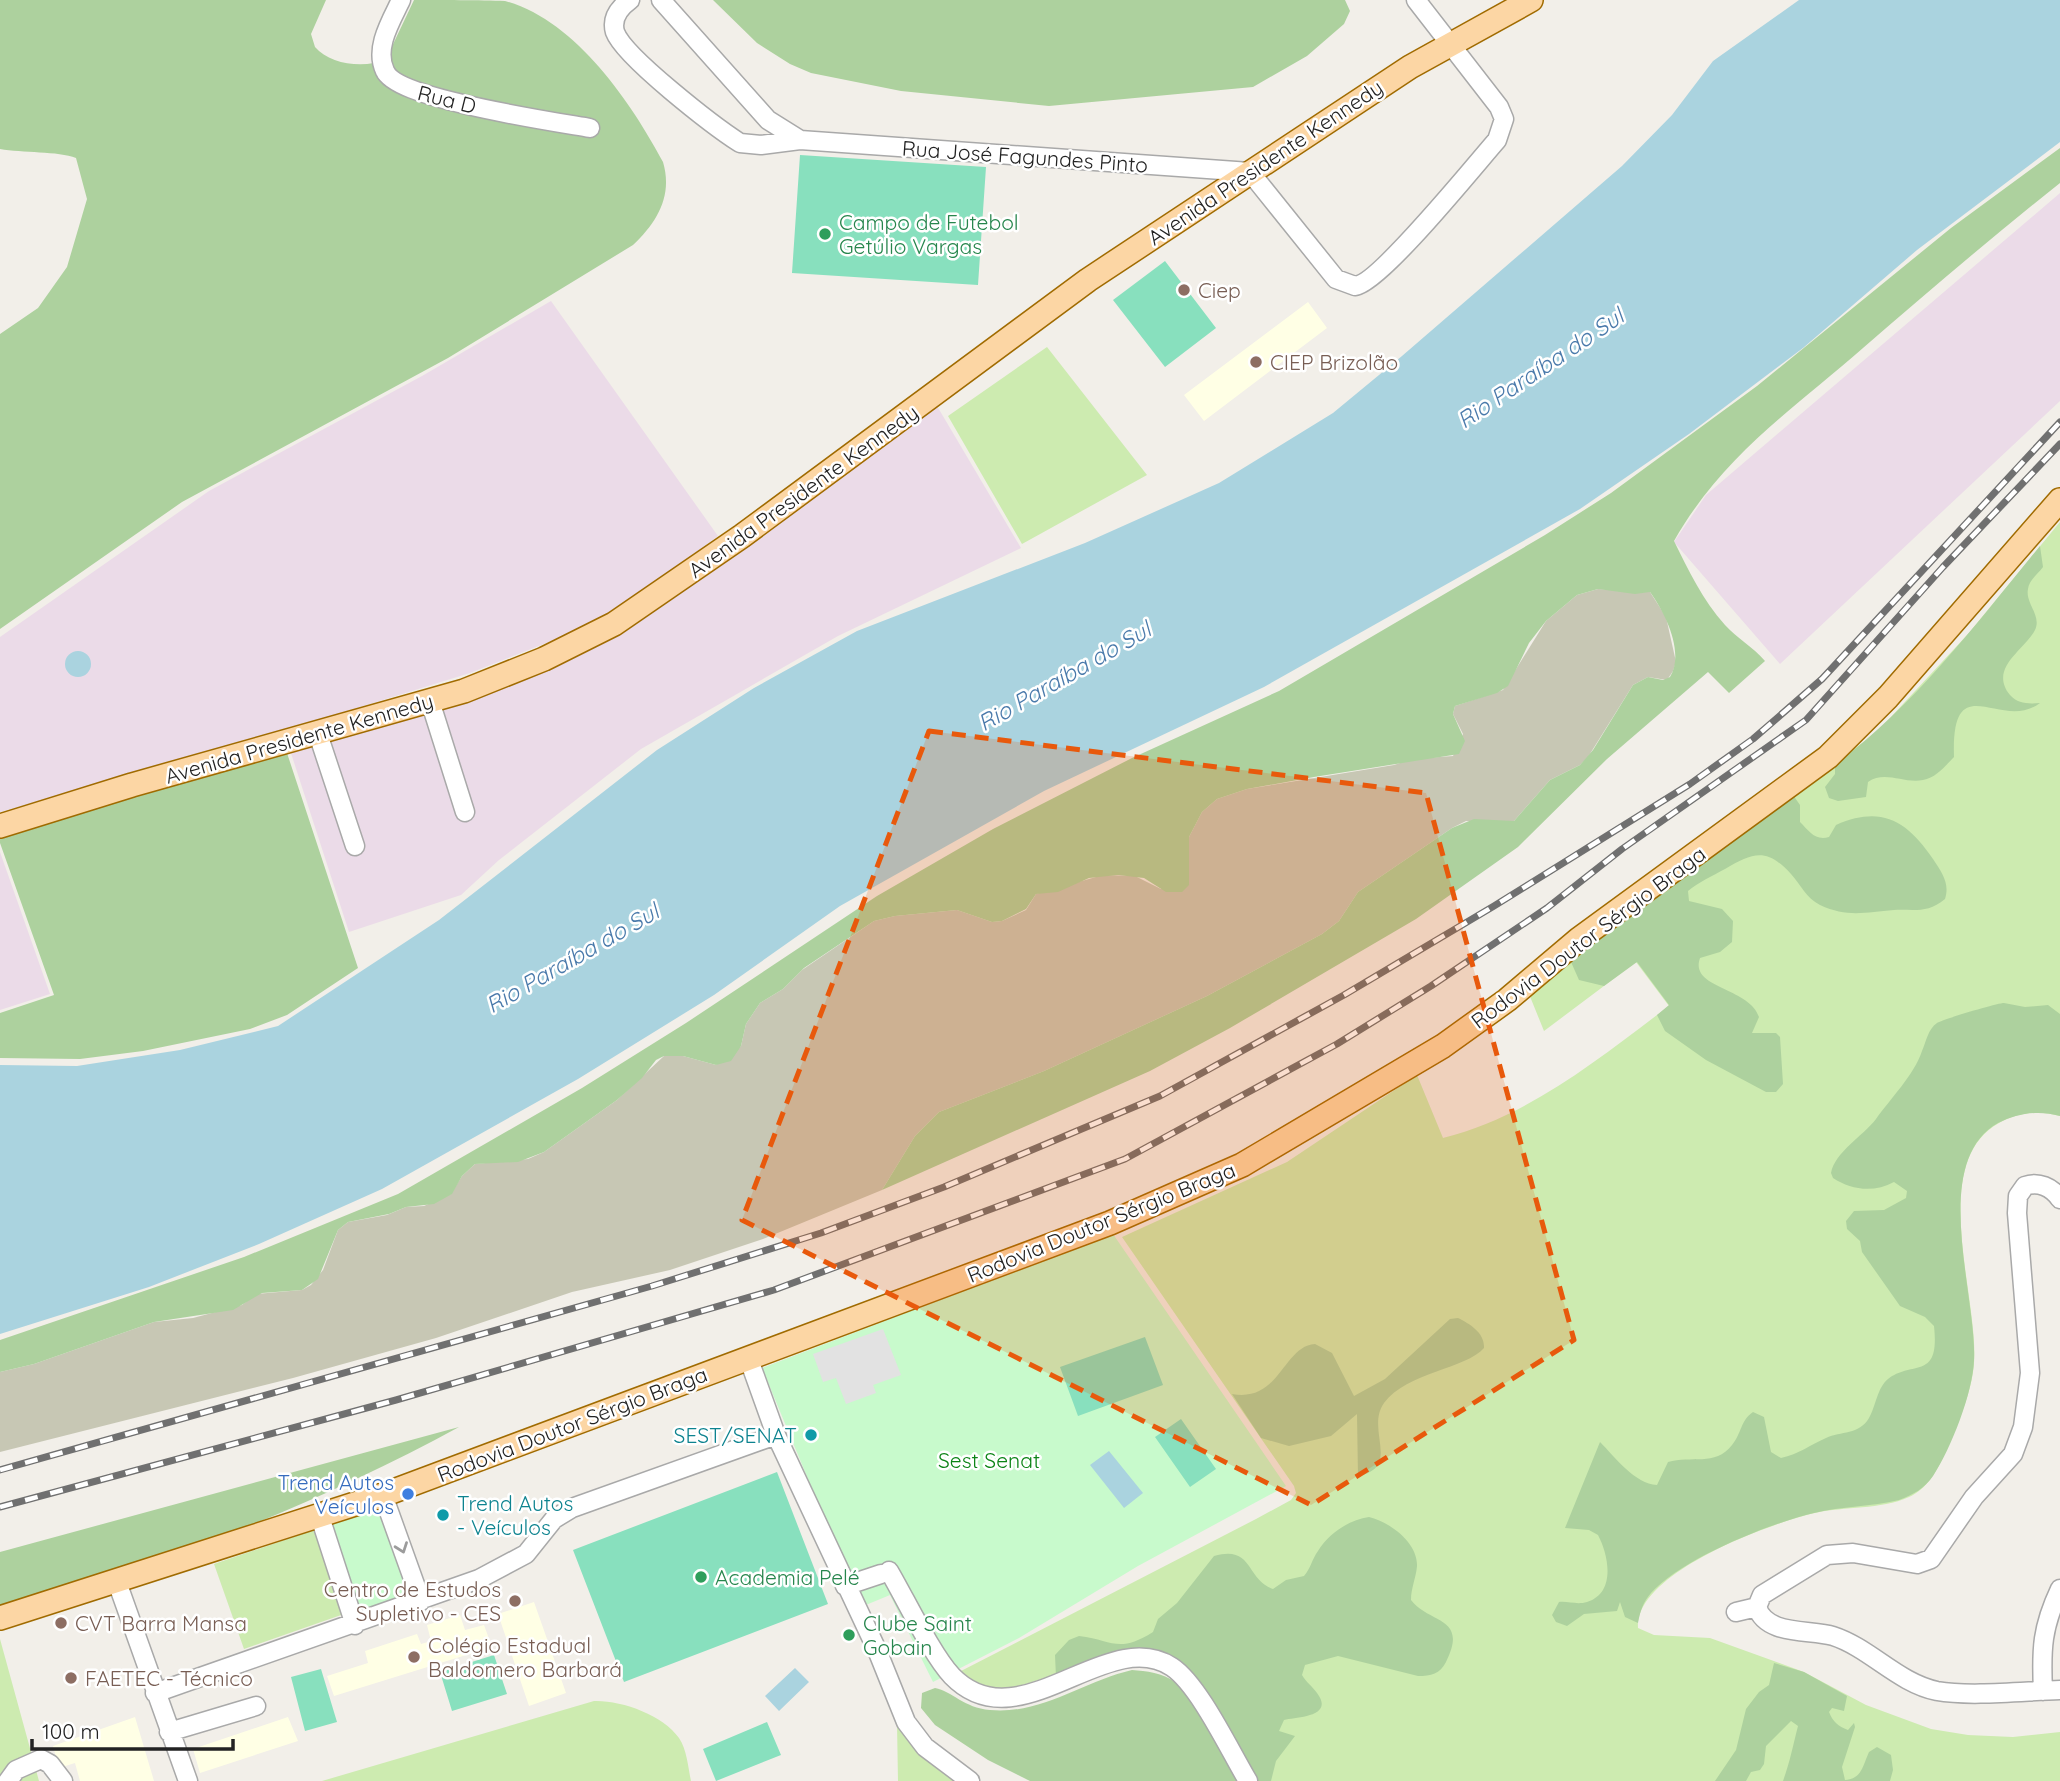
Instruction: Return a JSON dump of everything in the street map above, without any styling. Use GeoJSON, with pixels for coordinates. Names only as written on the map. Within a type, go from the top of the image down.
{"type":"FeatureCollection","features":[{"type":"Feature","properties":{"kind":"main road","name":"Avenida Presidente Kennedy"},"geometry":{"type":"LineString","coordinates":[[0,826],[132,785],[430,701],[544,659],[614,624],[742,536],[1088,280],[1410,67],[1531,0]]}},
{"type":"Feature","properties":{"kind":"main road","name":"Rodovia Doutor Sérgio Braga"},"geometry":{"type":"LineString","coordinates":[[0,1618],[383,1495],[1110,1223],[1242,1166],[1443,1046],[1507,1000],[1579,939],[1828,757],[1888,697],[2060,500]]}},
{"type":"Feature","properties":{"kind":"street","name":"Rua D"},"geometry":{"type":"LineString","coordinates":[[401,0],[386,31],[382,51],[383,69],[392,81],[409,90],[443,99],[590,128]]}},
{"type":"Feature","properties":{"kind":"street","name":"Rua José Fagundes Pinto"},"geometry":{"type":"LineString","coordinates":[[630,0],[617,12],[615,30],[642,65],[740,143],[761,145],[800,140],[1250,172]]}},
{"type":"Feature","properties":{"kind":"street","name":"Rua José Fagundes Pinto"},"geometry":{"type":"LineString","coordinates":[[661,0],[768,120],[800,140]]}},
{"type":"Feature","properties":{"kind":"street"},"geometry":{"type":"LineString","coordinates":[[1250,172],[1338,281],[1352,286],[1363,284],[1399,252],[1502,132],[1504,119],[1502,111],[1416,0]]}},
{"type":"Feature","properties":{"kind":"street"},"geometry":{"type":"LineString","coordinates":[[430,701],[465,812]]}},
{"type":"Feature","properties":{"kind":"street"},"geometry":{"type":"LineString","coordinates":[[318,734],[355,846]]}},
{"type":"Feature","properties":{"kind":"street"},"geometry":{"type":"LineString","coordinates":[[2060,1199],[2049,1188],[2030,1184],[2021,1190],[2017,1201],[2018,1251],[2030,1373],[2023,1427],[2014,1454],[1974,1497],[1931,1559],[1917,1564],[1853,1553],[1827,1555],[1762,1595],[1758,1607],[1763,1618],[1772,1624],[1834,1636],[1928,1688],[1948,1692],[2051,1690],[2041,1641],[2048,1615],[2060,1589]]}},
{"type":"Feature","properties":{"kind":"street"},"geometry":{"type":"LineString","coordinates":[[748,1357],[776,1435],[906,1722],[925,1747],[970,1781]]}},
{"type":"Feature","properties":{"kind":"street"},"geometry":{"type":"LineString","coordinates":[[155,1693],[421,1601],[514,1562],[536,1545],[554,1519],[572,1508],[776,1435]]}},
{"type":"Feature","properties":{"kind":"street"},"geometry":{"type":"LineString","coordinates":[[383,1495],[421,1601]]}},
{"type":"Feature","properties":{"kind":"street"},"geometry":{"type":"LineString","coordinates":[[320,1517],[355,1625]]}},
{"type":"Feature","properties":{"kind":"street"},"geometry":{"type":"LineString","coordinates":[[845,1586],[885,1572],[948,1671],[964,1686],[989,1695],[1023,1695],[1119,1660],[1155,1658],[1180,1672],[1193,1688],[1248,1781]]}},
{"type":"Feature","properties":{"kind":"street"},"geometry":{"type":"LineString","coordinates":[[117,1582],[188,1781]]}},
{"type":"Feature","properties":{"kind":"street"},"geometry":{"type":"LineString","coordinates":[[1736,1612],[1758,1607]]}},
{"type":"Feature","properties":{"kind":"street"},"geometry":{"type":"LineString","coordinates":[[169,1732],[256,1706]]}},
{"type":"Feature","properties":{"kind":"street"},"geometry":{"type":"LineString","coordinates":[[8,1781],[16,1770],[41,1759],[50,1764],[63,1781]]}},
{"type":"Feature","properties":{"kind":"highlighted area"},"geometry":{"type":"Polygon","coordinates":[[[929,731],[1426,793],[1574,1340],[1311,1505],[742,1220],[929,731]]]}},
{"type":"Feature","properties":{"kind":"shaded area"},"geometry":{"type":"Polygon","coordinates":[[[2060,193],[2060,401],[1780,664],[1674,542],[1706,495],[2060,193]]]}},
{"type":"Feature","properties":{"kind":"shaded area"},"geometry":{"type":"Polygon","coordinates":[[[551,301],[718,536],[600,622],[470,673],[273,734],[0,812],[0,637],[209,491],[422,376],[551,301]]]}},
{"type":"Feature","properties":{"kind":"shaded area","name":"CIEP Brizolão"},"geometry":{"type":"Polygon","coordinates":[[[1308,302],[1327,328],[1204,421],[1184,395],[1308,302]]]}},
{"type":"Feature","properties":{"kind":"shaded area"},"geometry":{"type":"Polygon","coordinates":[[[937,406],[1021,548],[838,636],[641,749],[499,860],[461,895],[349,932],[289,747],[497,686],[937,406]]]}},
{"type":"Feature","properties":{"kind":"shaded area"},"geometry":{"type":"Polygon","coordinates":[[[1598,589],[1650,592],[1666,617],[1676,662],[1673,671],[1667,680],[1648,677],[1633,685],[1588,757],[1580,765],[1550,780],[1514,821],[1466,821],[1452,828],[1358,892],[1339,921],[1322,934],[1207,996],[1044,1071],[939,1112],[915,1136],[882,1190],[763,1239],[670,1270],[572,1292],[436,1338],[293,1378],[0,1452],[0,1372],[34,1364],[154,1322],[193,1318],[242,1305],[256,1294],[302,1290],[311,1285],[323,1270],[338,1230],[348,1222],[387,1215],[406,1207],[424,1206],[451,1194],[462,1176],[475,1164],[528,1159],[544,1152],[617,1100],[664,1056],[683,1056],[716,1065],[741,1046],[746,1024],[760,1003],[783,989],[802,970],[874,921],[895,916],[957,910],[992,922],[1002,921],[1026,910],[1036,894],[1103,875],[1135,876],[1161,889],[1189,877],[1189,837],[1202,812],[1217,799],[1247,789],[1394,765],[1412,759],[1453,756],[1463,734],[1453,714],[1455,706],[1503,690],[1546,621],[1577,595],[1598,589]]]}},
{"type":"Feature","properties":{"kind":"shaded area"},"geometry":{"type":"Polygon","coordinates":[[[0,852],[50,994],[0,1010],[0,852]]]}},
{"type":"Feature","properties":{"kind":"shaded area"},"geometry":{"type":"Polygon","coordinates":[[[883,1329],[901,1375],[873,1385],[876,1393],[846,1404],[836,1378],[823,1382],[813,1354],[883,1329]]]}},
{"type":"Feature","properties":{"kind":"shaded area"},"geometry":{"type":"Polygon","coordinates":[[[534,1602],[566,1693],[529,1706],[498,1614],[534,1602]]]}},
{"type":"Feature","properties":{"kind":"shaded area","name":"Colégio Estadual Baldomero Barbará"},"geometry":{"type":"Polygon","coordinates":[[[460,1615],[465,1630],[484,1625],[492,1647],[334,1696],[327,1676],[368,1663],[365,1651],[417,1634],[421,1644],[431,1641],[427,1625],[460,1615]]]}},
{"type":"Feature","properties":{"kind":"shaded area"},"geometry":{"type":"Polygon","coordinates":[[[135,1717],[154,1781],[80,1781],[75,1763],[59,1768],[53,1746],[135,1717]]]}},
{"type":"Feature","properties":{"kind":"shaded area"},"geometry":{"type":"Polygon","coordinates":[[[288,1717],[298,1741],[200,1773],[193,1749],[288,1717]]]}},
{"type":"Feature","properties":{"kind":"green space"},"geometry":{"type":"Polygon","coordinates":[[[0,0],[326,0],[311,34],[315,47],[330,58],[349,64],[369,64],[386,59],[414,0],[505,1],[531,11],[555,26],[577,44],[617,90],[635,114],[663,162],[666,186],[661,208],[633,245],[448,358],[182,502],[0,629],[0,334],[38,308],[67,267],[87,199],[76,158],[0,149],[0,0]]]}},
{"type":"Feature","properties":{"kind":"green space"},"geometry":{"type":"Polygon","coordinates":[[[713,0],[1345,0],[1350,11],[1344,24],[1307,56],[1253,87],[1049,106],[901,91],[811,73],[790,64],[757,43],[713,0]]]}},
{"type":"Feature","properties":{"kind":"green space"},"geometry":{"type":"Polygon","coordinates":[[[2060,148],[2060,183],[1760,436],[1714,483],[1674,541],[1709,605],[1730,630],[1765,661],[1729,693],[1708,672],[1607,759],[1518,847],[1416,919],[1230,1028],[1150,1071],[882,1190],[915,1136],[939,1112],[1044,1071],[1207,996],[1322,934],[1339,921],[1358,892],[1452,828],[1474,819],[1514,821],[1550,780],[1580,765],[1593,750],[1633,685],[1648,677],[1663,680],[1670,677],[1674,667],[1674,645],[1667,622],[1650,592],[1635,594],[1598,589],[1577,595],[1546,621],[1529,643],[1508,686],[1497,693],[1455,706],[1453,714],[1465,741],[1459,754],[1247,789],[1217,799],[1202,812],[1189,837],[1189,885],[1182,892],[1166,892],[1144,878],[1118,875],[1089,878],[1058,892],[1036,894],[1026,909],[1002,921],[992,922],[957,910],[895,916],[874,921],[804,968],[783,989],[760,1003],[746,1024],[741,1046],[731,1061],[716,1065],[683,1056],[664,1056],[656,1060],[642,1078],[617,1100],[544,1152],[518,1162],[475,1164],[462,1176],[452,1194],[434,1204],[406,1207],[389,1214],[348,1222],[338,1230],[318,1279],[302,1290],[262,1293],[233,1310],[154,1322],[34,1364],[0,1372],[0,1340],[244,1257],[398,1194],[582,1088],[686,1023],[877,896],[993,829],[1132,758],[1279,691],[1545,535],[1611,493],[1757,386],[1951,228],[2060,148]]]}},
{"type":"Feature","properties":{"kind":"green space"},"geometry":{"type":"Polygon","coordinates":[[[800,155],[986,167],[978,285],[792,273],[800,155]]]}},
{"type":"Feature","properties":{"kind":"green space"},"geometry":{"type":"Polygon","coordinates":[[[1165,261],[1216,328],[1165,367],[1113,300],[1165,261]]]}},
{"type":"Feature","properties":{"kind":"green space"},"geometry":{"type":"Polygon","coordinates":[[[1047,347],[1147,475],[1022,544],[948,416],[1047,347]]]}},
{"type":"Feature","properties":{"kind":"green space"},"geometry":{"type":"Polygon","coordinates":[[[2060,522],[2060,1116],[2029,1113],[1999,1123],[1977,1142],[1965,1168],[1961,1233],[1974,1335],[1974,1363],[1959,1420],[1935,1473],[1915,1494],[1886,1504],[1815,1513],[1739,1539],[1681,1570],[1658,1588],[1643,1608],[1638,1628],[1654,1635],[1710,1638],[1804,1672],[1866,1705],[1931,1729],[1968,1735],[2013,1737],[2060,1732],[2060,1781],[1258,1781],[1206,1694],[1171,1660],[1151,1652],[1128,1652],[1006,1690],[982,1688],[961,1671],[1256,1519],[1291,1500],[1296,1493],[1294,1486],[1122,1237],[1287,1162],[1417,1075],[1443,1138],[1505,1116],[1562,1084],[1669,1006],[1636,962],[1544,1031],[1529,994],[1649,900],[1877,732],[1968,634],[2060,522]]]}},
{"type":"Feature","properties":{"kind":"green space"},"geometry":{"type":"Polygon","coordinates":[[[2040,546],[2043,567],[2028,589],[2037,625],[2010,660],[2003,676],[2004,685],[2013,698],[2024,703],[2040,703],[2025,710],[2010,711],[1970,707],[1961,714],[1955,729],[1954,757],[1936,774],[1916,781],[1881,777],[1868,782],[1866,797],[1838,801],[1829,798],[1825,787],[1835,774],[1835,765],[1864,742],[1918,690],[2040,546]]]}},
{"type":"Feature","properties":{"kind":"green space"},"geometry":{"type":"Polygon","coordinates":[[[287,753],[358,968],[287,1015],[250,1029],[143,1051],[80,1059],[0,1058],[0,1013],[54,995],[0,843],[0,834],[287,753]]]}},
{"type":"Feature","properties":{"kind":"green space"},"geometry":{"type":"Polygon","coordinates":[[[1793,795],[1800,805],[1800,822],[1820,838],[1829,837],[1836,825],[1852,819],[1880,817],[1903,826],[1936,864],[1944,878],[1946,893],[1945,899],[1926,909],[1839,912],[1815,902],[1782,865],[1767,856],[1759,855],[1744,859],[1688,891],[1689,901],[1722,909],[1733,921],[1732,942],[1720,952],[1700,958],[1699,968],[1703,976],[1753,1007],[1759,1017],[1752,1033],[1776,1033],[1780,1037],[1783,1084],[1776,1092],[1766,1092],[1706,1060],[1665,1031],[1657,1015],[1669,1005],[1637,962],[1604,986],[1579,980],[1571,962],[1649,900],[1793,795]]]}},
{"type":"Feature","properties":{"kind":"green space"},"geometry":{"type":"Polygon","coordinates":[[[2004,1003],[2025,1007],[2048,1005],[2060,1014],[2060,1116],[2029,1114],[1998,1123],[1977,1142],[1966,1167],[1961,1198],[1961,1232],[1973,1333],[1973,1373],[1960,1420],[1933,1476],[1918,1491],[1899,1500],[1795,1518],[1727,1544],[1665,1580],[1646,1600],[1638,1623],[1625,1617],[1620,1602],[1617,1611],[1584,1614],[1567,1626],[1556,1622],[1552,1615],[1559,1602],[1587,1602],[1602,1591],[1606,1582],[1607,1563],[1598,1535],[1589,1530],[1565,1528],[1600,1442],[1633,1475],[1657,1485],[1668,1462],[1710,1458],[1725,1452],[1753,1412],[1764,1417],[1771,1452],[1781,1458],[1826,1438],[1860,1427],[1869,1418],[1881,1387],[1888,1379],[1929,1362],[1935,1343],[1934,1326],[1925,1317],[1900,1306],[1862,1252],[1860,1241],[1847,1229],[1846,1221],[1854,1211],[1884,1210],[1906,1198],[1907,1191],[1894,1182],[1879,1188],[1863,1189],[1833,1178],[1831,1173],[1838,1158],[1870,1125],[1908,1078],[1931,1029],[1937,1023],[2004,1003]]]}},
{"type":"Feature","properties":{"kind":"green space","name":"Sest Senat"},"geometry":{"type":"Polygon","coordinates":[[[1113,1234],[1286,1486],[1138,1566],[1019,1638],[933,1682],[890,1595],[861,1607],[762,1368],[1113,1234]]]}},
{"type":"Feature","properties":{"kind":"green space"},"geometry":{"type":"Polygon","coordinates":[[[1458,1318],[1479,1333],[1484,1348],[1464,1361],[1407,1384],[1384,1403],[1379,1414],[1381,1456],[1378,1465],[1358,1476],[1357,1414],[1331,1436],[1289,1446],[1261,1438],[1232,1394],[1248,1395],[1261,1390],[1271,1383],[1295,1354],[1304,1347],[1315,1344],[1332,1353],[1354,1396],[1385,1379],[1450,1319],[1458,1318]]]}},
{"type":"Feature","properties":{"kind":"green space"},"geometry":{"type":"Polygon","coordinates":[[[1145,1337],[1163,1385],[1078,1416],[1060,1367],[1145,1337]]]}},
{"type":"Feature","properties":{"kind":"green space"},"geometry":{"type":"Polygon","coordinates":[[[1181,1419],[1216,1469],[1190,1487],[1155,1437],[1181,1419]]]}},
{"type":"Feature","properties":{"kind":"green space"},"geometry":{"type":"Polygon","coordinates":[[[459,1427],[396,1460],[268,1518],[152,1562],[0,1611],[0,1552],[459,1427]]]}},
{"type":"Feature","properties":{"kind":"green space","name":"Academia Pelé"},"geometry":{"type":"Polygon","coordinates":[[[777,1472],[828,1604],[624,1682],[573,1550],[777,1472]]]}},
{"type":"Feature","properties":{"kind":"green space"},"geometry":{"type":"Polygon","coordinates":[[[381,1507],[414,1599],[358,1613],[326,1523],[381,1507]]]}},
{"type":"Feature","properties":{"kind":"green space"},"geometry":{"type":"Polygon","coordinates":[[[1369,1517],[1394,1529],[1413,1549],[1417,1566],[1411,1600],[1450,1628],[1453,1636],[1452,1647],[1441,1669],[1435,1674],[1427,1675],[1418,1676],[1338,1656],[1305,1665],[1302,1675],[1317,1693],[1321,1707],[1312,1714],[1284,1720],[1279,1731],[1295,1736],[1276,1761],[1271,1781],[1258,1781],[1195,1679],[1178,1663],[1160,1652],[1142,1648],[1131,1649],[1056,1677],[1055,1655],[1069,1640],[1079,1636],[1123,1644],[1153,1632],[1158,1619],[1177,1603],[1214,1556],[1236,1555],[1243,1559],[1264,1584],[1273,1589],[1286,1580],[1304,1576],[1323,1544],[1340,1528],[1369,1517]]]}},
{"type":"Feature","properties":{"kind":"green space"},"geometry":{"type":"Polygon","coordinates":[[[314,1530],[344,1614],[244,1649],[214,1564],[314,1530]]]}},
{"type":"Feature","properties":{"kind":"green space"},"geometry":{"type":"Polygon","coordinates":[[[0,1639],[39,1781],[0,1781],[0,1639]]]}},
{"type":"Feature","properties":{"kind":"green space"},"geometry":{"type":"Polygon","coordinates":[[[494,1655],[507,1694],[452,1711],[440,1672],[494,1655]]]}},
{"type":"Feature","properties":{"kind":"green space"},"geometry":{"type":"Polygon","coordinates":[[[1774,1663],[1804,1672],[1847,1696],[1844,1711],[1832,1708],[1829,1712],[1841,1727],[1848,1730],[1854,1723],[1855,1727],[1842,1767],[1845,1780],[1858,1774],[1869,1752],[1877,1747],[1891,1755],[1893,1770],[1890,1781],[1783,1781],[1798,1726],[1791,1721],[1766,1746],[1764,1764],[1760,1770],[1751,1772],[1746,1781],[1715,1781],[1736,1750],[1746,1709],[1759,1692],[1769,1685],[1774,1663]]]}},
{"type":"Feature","properties":{"kind":"green space"},"geometry":{"type":"Polygon","coordinates":[[[321,1669],[337,1722],[305,1731],[291,1677],[321,1669]]]}},
{"type":"Feature","properties":{"kind":"green space"},"geometry":{"type":"Polygon","coordinates":[[[1132,1670],[1165,1676],[1184,1691],[1209,1728],[1237,1781],[1030,1781],[988,1760],[935,1725],[921,1708],[922,1693],[935,1688],[981,1709],[1009,1710],[1027,1707],[1132,1670]]]}},
{"type":"Feature","properties":{"kind":"green space"},"geometry":{"type":"Polygon","coordinates":[[[594,1701],[629,1706],[663,1722],[679,1738],[684,1748],[691,1781],[322,1781],[594,1701]]]}},
{"type":"Feature","properties":{"kind":"green space"},"geometry":{"type":"Polygon","coordinates":[[[767,1722],[781,1755],[716,1781],[703,1749],[767,1722]]]}},
{"type":"Feature","properties":{"kind":"green space"},"geometry":{"type":"Polygon","coordinates":[[[897,1723],[911,1743],[960,1781],[898,1781],[897,1723]]]}},
{"type":"Feature","properties":{"kind":"water","name":"Rio Paraíba do Sul"},"geometry":{"type":"Polygon","coordinates":[[[1799,0],[2060,0],[2060,142],[1917,250],[1803,348],[1689,434],[1580,509],[1264,687],[1044,791],[840,906],[714,995],[578,1079],[382,1189],[259,1244],[149,1287],[0,1334],[0,1065],[77,1066],[180,1050],[278,1026],[439,920],[657,750],[754,688],[857,631],[1085,543],[1219,483],[1333,413],[1402,356],[1622,166],[1672,115],[1713,61],[1799,0]]]}},
{"type":"Feature","properties":{"kind":"water"},"geometry":{"type":"Polygon","coordinates":[[[78,651],[88,654],[91,664],[88,674],[78,677],[68,674],[65,664],[68,654],[78,651]]]}},
{"type":"Feature","properties":{"kind":"water"},"geometry":{"type":"Polygon","coordinates":[[[1109,1451],[1143,1493],[1124,1508],[1090,1465],[1109,1451]]]}},
{"type":"Feature","properties":{"kind":"water"},"geometry":{"type":"Polygon","coordinates":[[[795,1668],[809,1682],[779,1711],[765,1696],[795,1668]]]}},
{"type":"Feature","properties":{"kind":"railway"},"geometry":{"type":"LineString","coordinates":[[0,1470],[652,1286],[821,1233],[944,1187],[1160,1096],[1344,995],[1494,906],[1690,784],[1753,739],[1822,679],[2060,422]]}},
{"type":"Feature","properties":{"kind":"railway"},"geometry":{"type":"LineString","coordinates":[[0,1507],[396,1400],[774,1290],[1125,1159],[1337,1044],[1431,986],[1547,908],[1622,849],[1806,720],[1943,567],[2060,444]]}},
{"type":"Feature","properties":{"kind":"place","name":"Campo de Futebol Getúlio Vargas"},"geometry":{"type":"Point","coordinates":[825,234]}},
{"type":"Feature","properties":{"kind":"place","name":"Ciep"},"geometry":{"type":"Point","coordinates":[1184,290]}},
{"type":"Feature","properties":{"kind":"place","name":"CIEP Brizolão"},"geometry":{"type":"Point","coordinates":[1256,362]}},
{"type":"Feature","properties":{"kind":"place","name":"SEST/SENAT"},"geometry":{"type":"Point","coordinates":[811,1435]}},
{"type":"Feature","properties":{"kind":"place","name":"Trend Autos Veículos"},"geometry":{"type":"Point","coordinates":[408,1494]}},
{"type":"Feature","properties":{"kind":"place","name":"Trend Autos - Veículos"},"geometry":{"type":"Point","coordinates":[443,1515]}},
{"type":"Feature","properties":{"kind":"place","name":"Academia Pelé"},"geometry":{"type":"Point","coordinates":[701,1577]}},
{"type":"Feature","properties":{"kind":"place","name":"Centro de Estudos Supletivo - CES"},"geometry":{"type":"Point","coordinates":[515,1601]}},
{"type":"Feature","properties":{"kind":"place","name":"CVT Barra Mansa"},"geometry":{"type":"Point","coordinates":[61,1623]}},
{"type":"Feature","properties":{"kind":"place","name":"Clube Saint Gobain"},"geometry":{"type":"Point","coordinates":[849,1635]}},
{"type":"Feature","properties":{"kind":"place","name":"Colégio Estadual Baldomero Barbará"},"geometry":{"type":"Point","coordinates":[414,1657]}},
{"type":"Feature","properties":{"kind":"place","name":"FAETEC - Técnico"},"geometry":{"type":"Point","coordinates":[71,1678]}}]}
